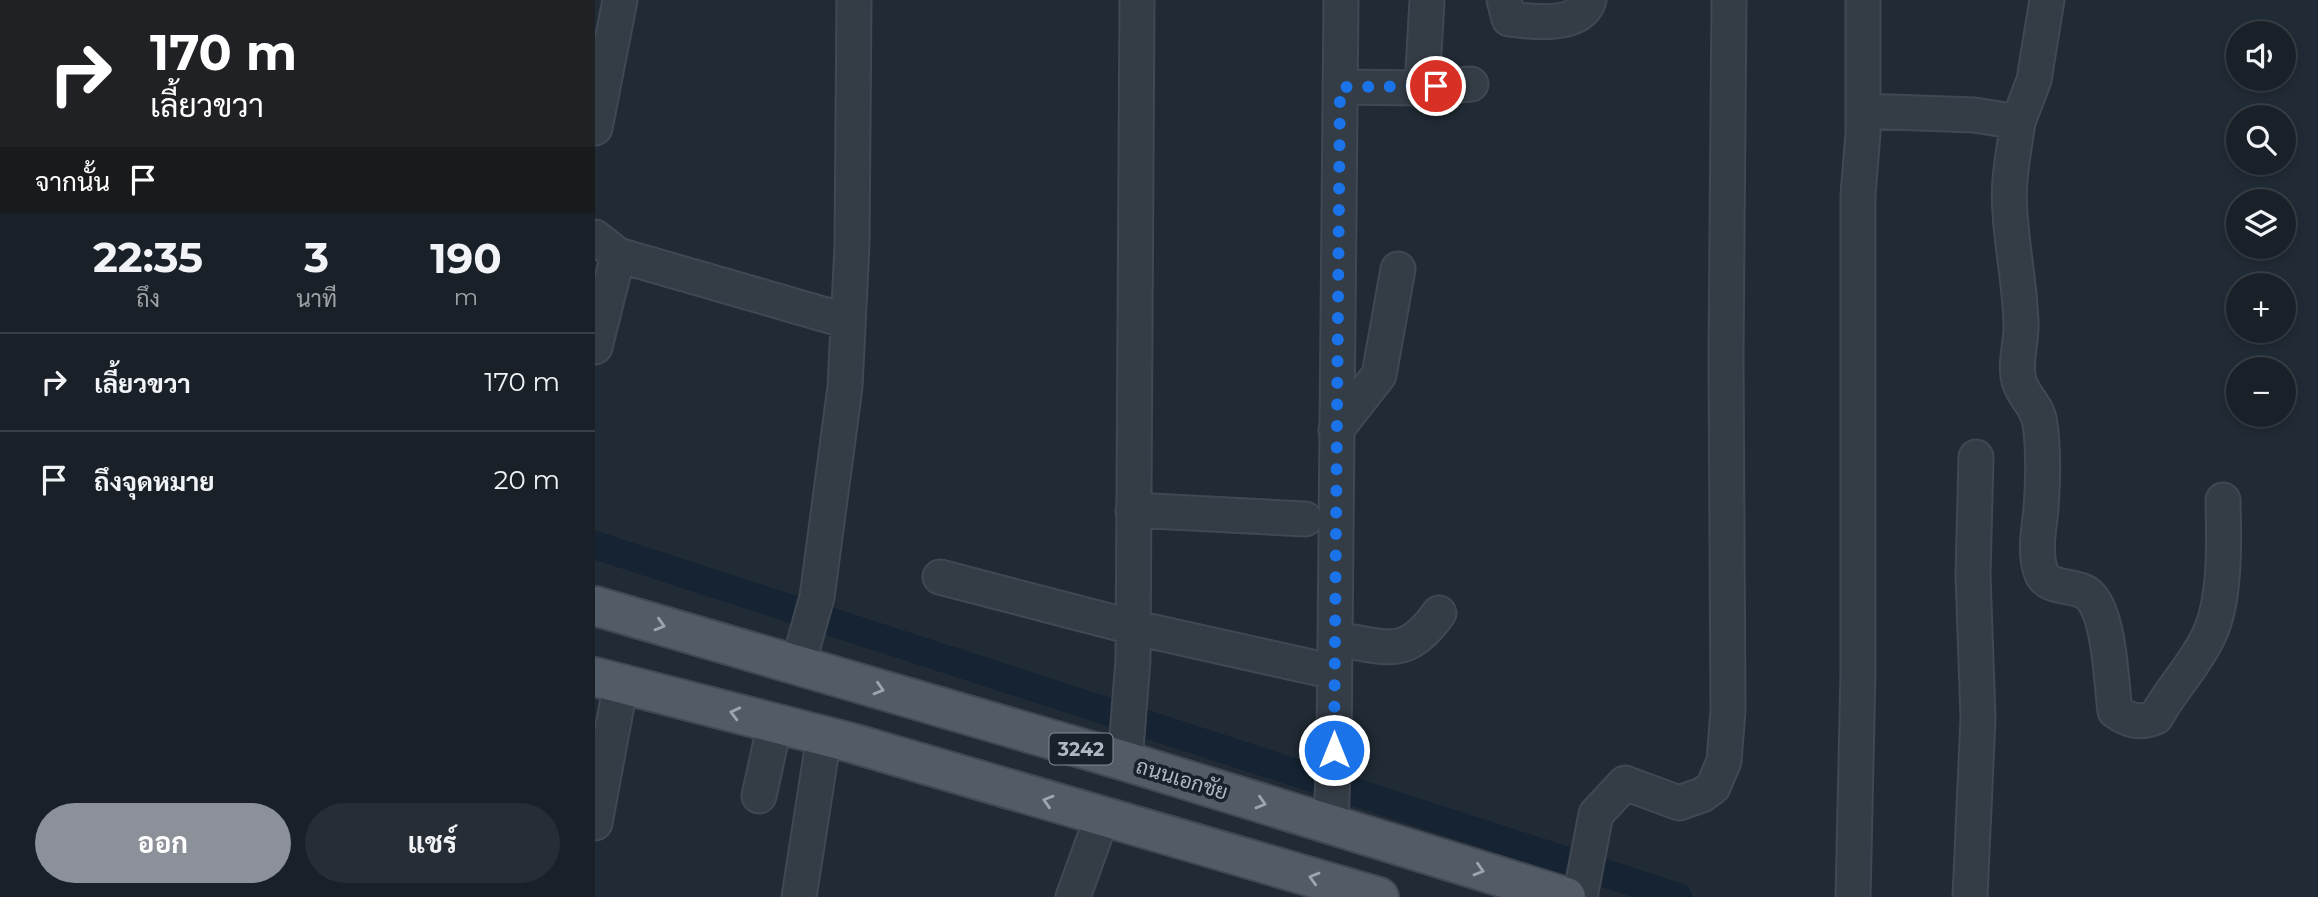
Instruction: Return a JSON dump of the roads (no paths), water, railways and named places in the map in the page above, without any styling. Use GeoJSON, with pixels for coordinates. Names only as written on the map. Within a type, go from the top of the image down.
{"type":"FeatureCollection","features":[{"type":"Feature","properties":{"kind":"main road","name":"ถนนเอกชัย"},"geometry":{"type":"LineString","coordinates":[[595,606],[803,648],[1125,761],[1331,809],[1576,894]]}},
{"type":"Feature","properties":{"kind":"main road"},"geometry":{"type":"LineString","coordinates":[[608,680],[824,736],[1365,895]]}},
{"type":"Feature","properties":{"kind":"street"},"geometry":{"type":"LineString","coordinates":[[595,128],[620,0]]}},
{"type":"Feature","properties":{"kind":"street"},"geometry":{"type":"LineString","coordinates":[[803,648],[817,597],[845,387],[852,245],[853,0]]}},
{"type":"Feature","properties":{"kind":"street"},"geometry":{"type":"LineString","coordinates":[[1125,761],[1133,660],[1137,0]]}},
{"type":"Feature","properties":{"kind":"street"},"geometry":{"type":"LineString","coordinates":[[1331,809],[1334,750],[1341,0]]}},
{"type":"Feature","properties":{"kind":"street"},"geometry":{"type":"LineString","coordinates":[[1422,88],[1427,0]]}},
{"type":"Feature","properties":{"kind":"street"},"geometry":{"type":"LineString","coordinates":[[1504,0],[1509,19],[1522,21],[1566,19],[1577,15],[1587,6],[1589,0]]}},
{"type":"Feature","properties":{"kind":"street"},"geometry":{"type":"LineString","coordinates":[[1576,894],[1596,814],[1625,783],[1679,803],[1702,796],[1713,786],[1724,761],[1728,711],[1726,357],[1729,0]]}},
{"type":"Feature","properties":{"kind":"street"},"geometry":{"type":"LineString","coordinates":[[1853,897],[1858,672],[1858,195],[1863,111],[1863,0]]}},
{"type":"Feature","properties":{"kind":"street"},"geometry":{"type":"LineString","coordinates":[[2047,0],[2034,80],[2018,122],[2009,210],[2020,285],[2022,333],[2019,380],[2024,394],[2036,408],[2040,424],[2042,486],[2038,553],[2041,570],[2044,579],[2052,584],[2084,591],[2099,608],[2115,711],[2125,718],[2144,723],[2156,717],[2210,634],[2224,551],[2223,500]]}},
{"type":"Feature","properties":{"kind":"street"},"geometry":{"type":"LineString","coordinates":[[1340,87],[1422,88],[1471,84]]}},
{"type":"Feature","properties":{"kind":"street"},"geometry":{"type":"LineString","coordinates":[[1863,111],[1974,115],[2018,122]]}},
{"type":"Feature","properties":{"kind":"street"},"geometry":{"type":"LineString","coordinates":[[595,347],[606,246],[847,321]]}},
{"type":"Feature","properties":{"kind":"street"},"geometry":{"type":"LineString","coordinates":[[1336,430],[1379,375],[1398,268]]}},
{"type":"Feature","properties":{"kind":"street"},"geometry":{"type":"LineString","coordinates":[[1971,897],[1978,718],[1973,575],[1976,457]]}},
{"type":"Feature","properties":{"kind":"street"},"geometry":{"type":"LineString","coordinates":[[1133,510],[1305,519]]}},
{"type":"Feature","properties":{"kind":"street"},"geometry":{"type":"LineString","coordinates":[[940,577],[1132,627],[1334,672]]}},
{"type":"Feature","properties":{"kind":"street"},"geometry":{"type":"LineString","coordinates":[[1335,639],[1401,648],[1424,635],[1439,613]]}},
{"type":"Feature","properties":{"kind":"street"},"geometry":{"type":"LineString","coordinates":[[595,823],[608,680]]}},
{"type":"Feature","properties":{"kind":"street"},"geometry":{"type":"LineString","coordinates":[[759,796],[775,723]]}},
{"type":"Feature","properties":{"kind":"street"},"geometry":{"type":"LineString","coordinates":[[799,897],[824,736]]}},
{"type":"Feature","properties":{"kind":"street"},"geometry":{"type":"LineString","coordinates":[[1073,897],[1102,817]]}},
{"type":"Feature","properties":{"kind":"waterway"},"geometry":{"type":"LineString","coordinates":[[595,545],[1678,897]]}}]}
